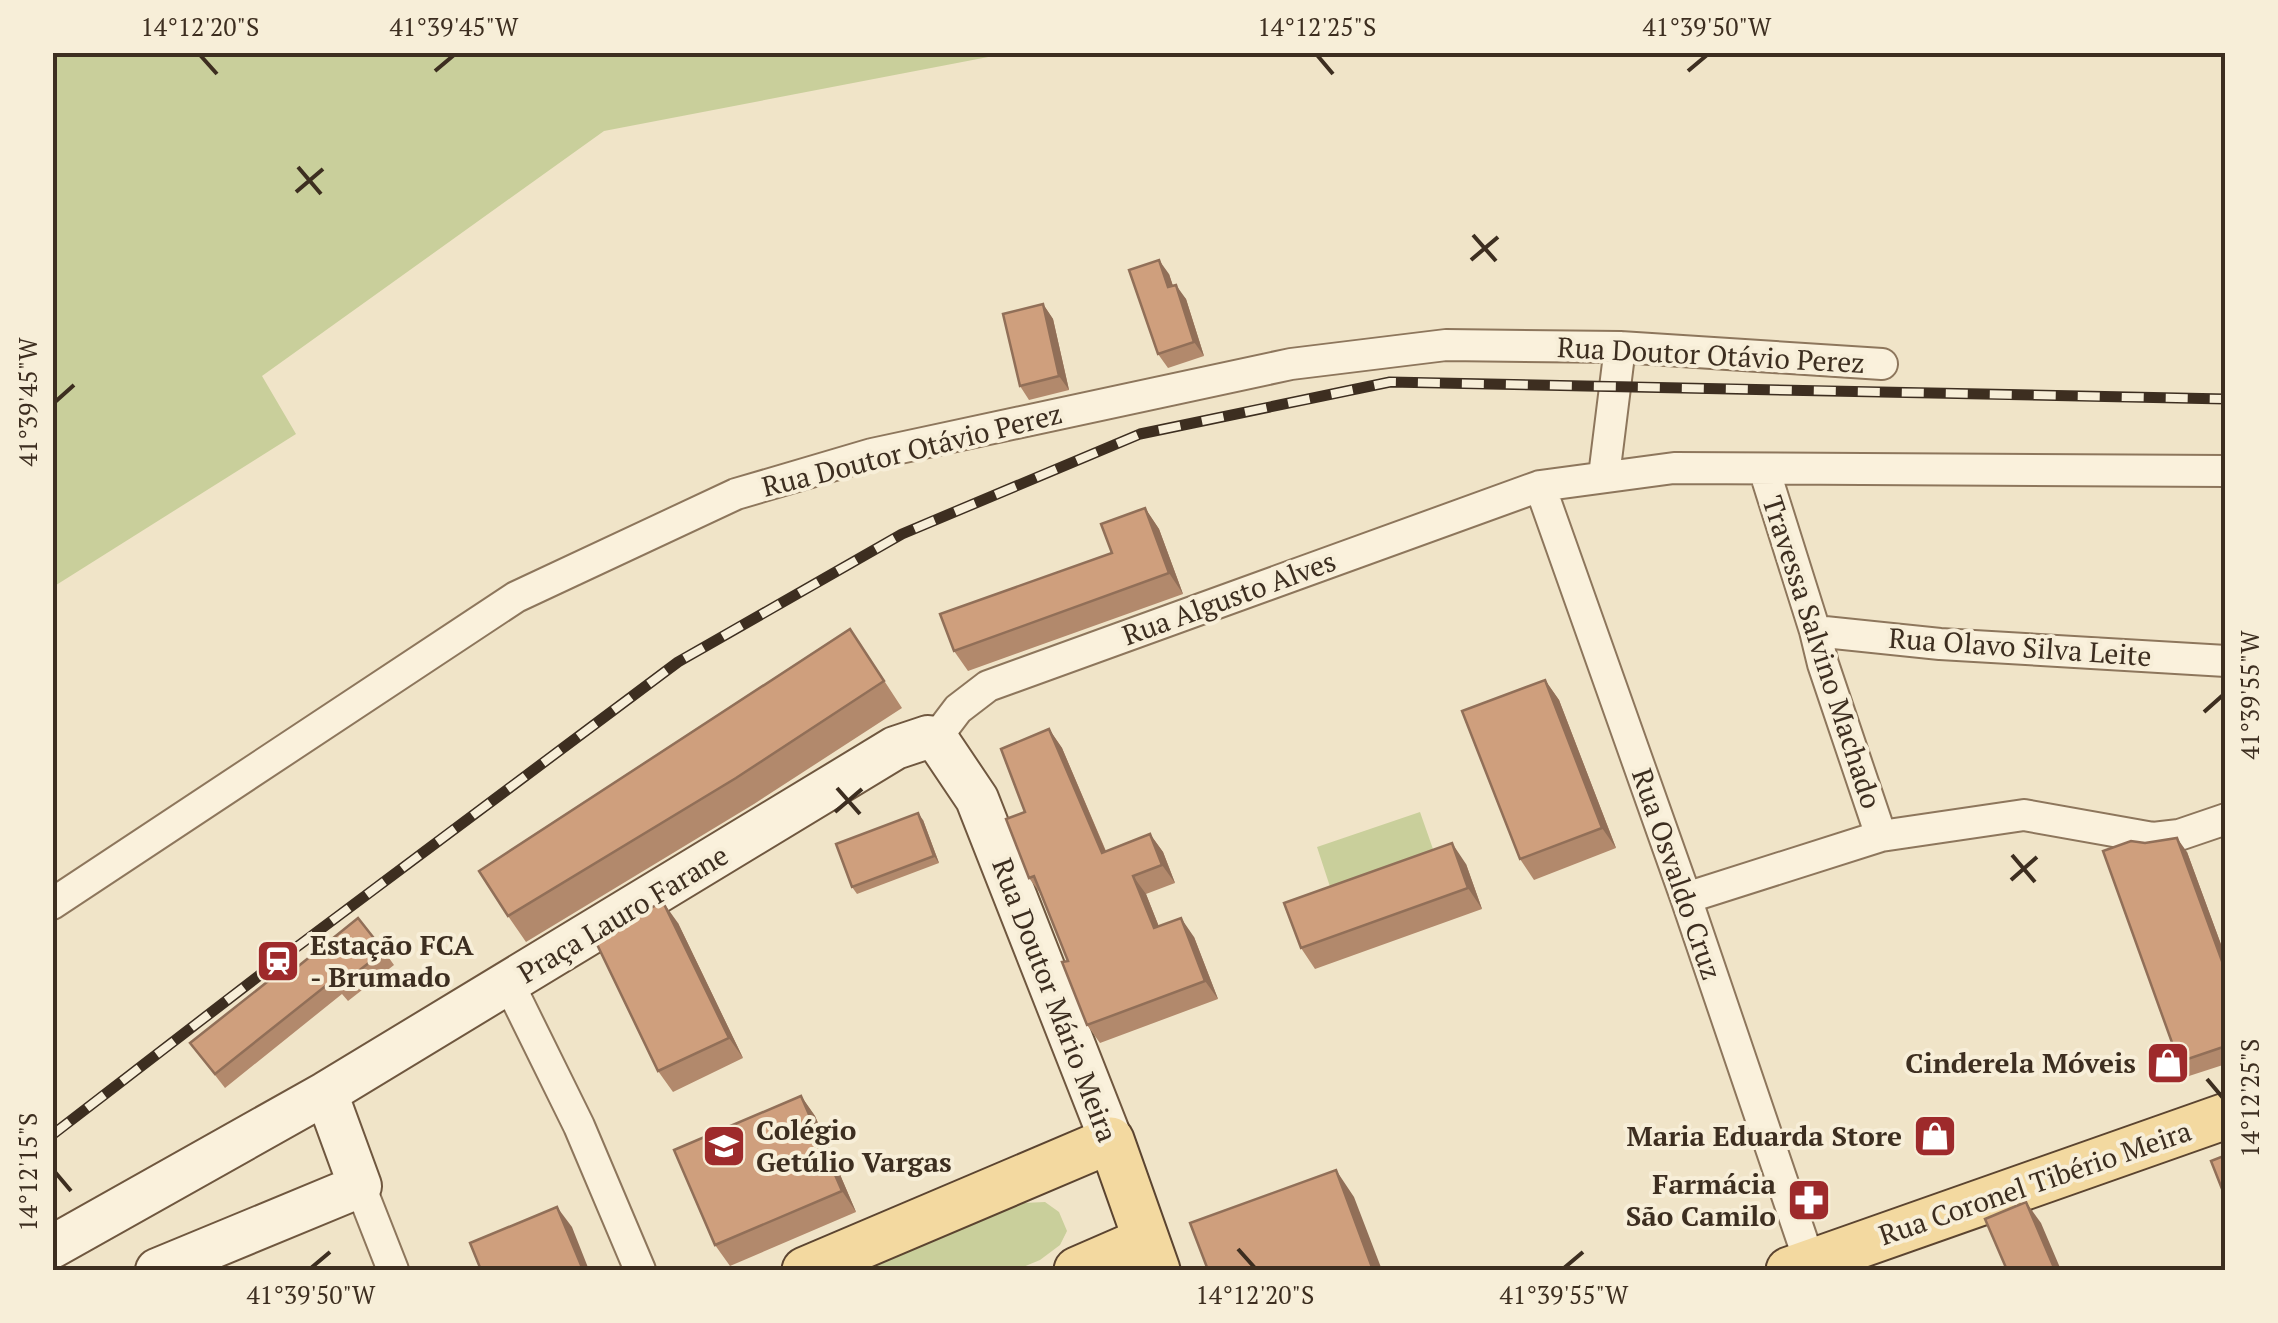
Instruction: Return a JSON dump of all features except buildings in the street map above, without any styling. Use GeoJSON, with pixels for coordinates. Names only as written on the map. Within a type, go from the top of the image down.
{"type":"FeatureCollection","features":[{"type":"Feature","properties":{"kind":"main road","name":"Praça Lauro Farane"},"geometry":{"type":"LineString","coordinates":[[52,1248],[326,1093],[895,748],[936,738]]}},
{"type":"Feature","properties":{"kind":"main road","name":"Rua Doutor Mário Meira"},"geometry":{"type":"LineString","coordinates":[[936,738],[977,799],[1111,1140],[1151,1255]]}},
{"type":"Feature","properties":{"kind":"main road"},"geometry":{"type":"LineString","coordinates":[[184,1265],[360,1186],[326,1093]]}},
{"type":"Feature","properties":{"kind":"main road","name":"Rua Coronel Tibério Meira"},"geometry":{"type":"LineString","coordinates":[[1800,1267],[2226,1116]]}},
{"type":"Feature","properties":{"kind":"main road"},"geometry":{"type":"LineString","coordinates":[[805,1270],[1111,1140]]}},
{"type":"Feature","properties":{"kind":"main road"},"geometry":{"type":"LineString","coordinates":[[1077,1270],[1151,1255]]}},
{"type":"Feature","properties":{"kind":"street","name":"Rua Doutor Otávio Perez"},"geometry":{"type":"LineString","coordinates":[[52,904],[516,598],[736,494],[872,454],[1291,364],[1446,346],[1620,346],[1882,364]]}},
{"type":"Feature","properties":{"kind":"street"},"geometry":{"type":"LineString","coordinates":[[1604,476],[1620,346]]}},
{"type":"Feature","properties":{"kind":"street"},"geometry":{"type":"LineString","coordinates":[[1540,486],[1674,468],[2226,471]]}},
{"type":"Feature","properties":{"kind":"street","name":"Travessa Salvino Machado"},"geometry":{"type":"LineString","coordinates":[[1764,469],[1881,836]]}},
{"type":"Feature","properties":{"kind":"street","name":"Rua Algusto Alves"},"geometry":{"type":"LineString","coordinates":[[936,738],[958,710],[988,686],[1540,486]]}},
{"type":"Feature","properties":{"kind":"street","name":"Rua Osvaldo Cruz"},"geometry":{"type":"LineString","coordinates":[[1540,486],[1686,898],[1800,1267]]}},
{"type":"Feature","properties":{"kind":"street","name":"Rua Olavo Silva Leite"},"geometry":{"type":"LineString","coordinates":[[1816,631],[1940,644],[2226,660]]}},
{"type":"Feature","properties":{"kind":"street"},"geometry":{"type":"LineString","coordinates":[[1686,898],[1881,836],[2024,815],[2153,838],[2179,835],[2226,819]]}},
{"type":"Feature","properties":{"kind":"street"},"geometry":{"type":"LineString","coordinates":[[508,984],[579,1126],[640,1270]]}},
{"type":"Feature","properties":{"kind":"street"},"geometry":{"type":"LineString","coordinates":[[360,1186],[393,1270]]}},
{"type":"Feature","properties":{"kind":"green space"},"geometry":{"type":"Polygon","coordinates":[[[53,52],[1009,53],[604,131],[262,376],[296,434],[53,587],[53,52]]]}},
{"type":"Feature","properties":{"kind":"green space"},"geometry":{"type":"Polygon","coordinates":[[[1420,812],[1440,869],[1336,905],[1317,847],[1420,812]]]}},
{"type":"Feature","properties":{"kind":"green space"},"geometry":{"type":"Polygon","coordinates":[[[1045,1202],[1059,1212],[1067,1231],[1060,1245],[1040,1260],[1016,1270],[864,1270],[1023,1203],[1045,1202]]]}},
{"type":"Feature","properties":{"kind":"railway"},"geometry":{"type":"LineString","coordinates":[[52,1135],[678,662],[902,534],[1140,434],[1390,382],[2226,399]]}},
{"type":"Feature","properties":{"kind":"place","name":"Estação FCA - Brumado"},"geometry":{"type":"Point","coordinates":[278,961]}},
{"type":"Feature","properties":{"kind":"place","name":"Cinderela Móveis"},"geometry":{"type":"Point","coordinates":[2168,1063]}},
{"type":"Feature","properties":{"kind":"place","name":"Maria Eduarda Store"},"geometry":{"type":"Point","coordinates":[1935,1136]}},
{"type":"Feature","properties":{"kind":"place","name":"Colégio Getúlio Vargas"},"geometry":{"type":"Point","coordinates":[724,1146]}},
{"type":"Feature","properties":{"kind":"place","name":"Farmácia São Camilo"},"geometry":{"type":"Point","coordinates":[1809,1200]}}]}
